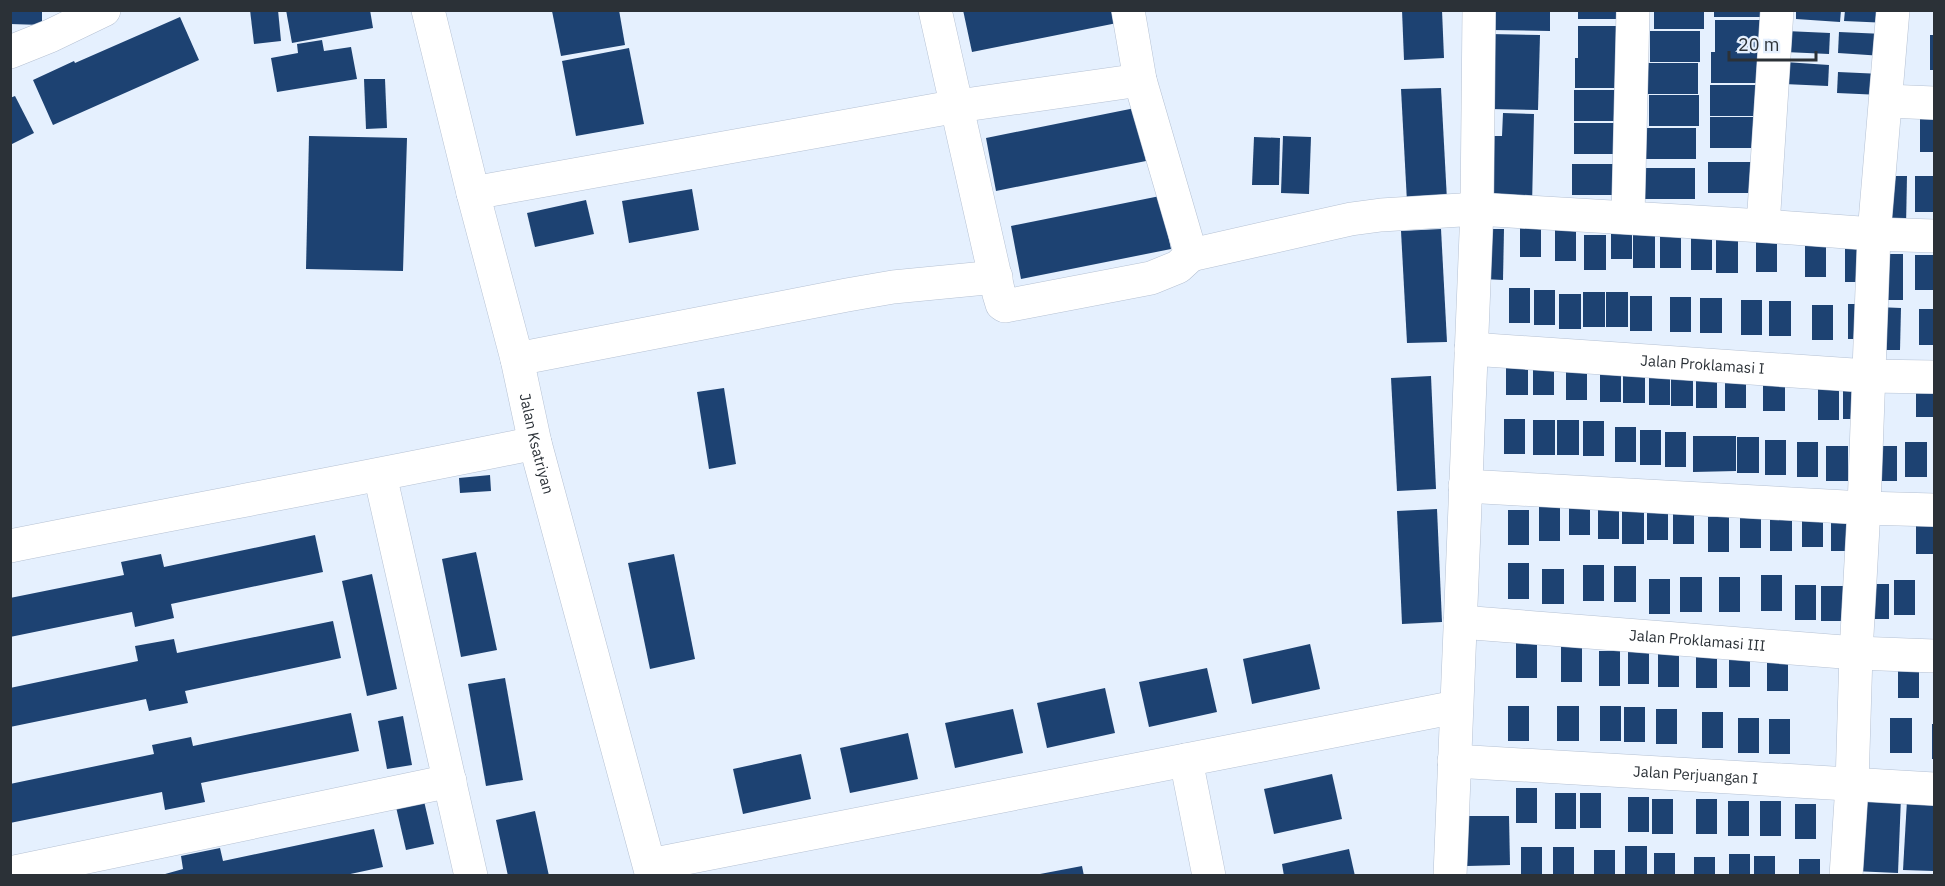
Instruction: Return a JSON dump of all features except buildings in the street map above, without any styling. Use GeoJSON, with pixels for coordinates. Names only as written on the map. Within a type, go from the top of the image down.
{"type":"FeatureCollection","features":[{"type":"Feature","properties":{"kind":"street"},"geometry":{"type":"LineString","coordinates":[[10,52],[51,23],[104,10]]}},
{"type":"Feature","properties":{"kind":"street","name":"Jalan Ksatriyan"},"geometry":{"type":"LineString","coordinates":[[428,10],[517,359],[535,443],[651,870]]}},
{"type":"Feature","properties":{"kind":"street"},"geometry":{"type":"LineString","coordinates":[[935,10],[1002,304],[1010,306],[1162,275],[1178,267],[1191,255],[1340,221],[1381,215],[1477,209],[1935,236]]}},
{"type":"Feature","properties":{"kind":"street"},"geometry":{"type":"LineString","coordinates":[[1128,10],[1140,80],[1191,255]]}},
{"type":"Feature","properties":{"kind":"street"},"geometry":{"type":"LineString","coordinates":[[1450,876],[1477,209],[1479,10]]}},
{"type":"Feature","properties":{"kind":"street"},"geometry":{"type":"LineString","coordinates":[[1628,217],[1632,10]]}},
{"type":"Feature","properties":{"kind":"street"},"geometry":{"type":"LineString","coordinates":[[1763,226],[1777,10]]}},
{"type":"Feature","properties":{"kind":"street"},"geometry":{"type":"LineString","coordinates":[[1846,876],[1852,785],[1874,234],[1893,10]]}},
{"type":"Feature","properties":{"kind":"street"},"geometry":{"type":"LineString","coordinates":[[473,193],[958,106],[1140,80]]}},
{"type":"Feature","properties":{"kind":"street"},"geometry":{"type":"LineString","coordinates":[[1886,101],[1935,103]]}},
{"type":"Feature","properties":{"kind":"street"},"geometry":{"type":"LineString","coordinates":[[517,359],[893,287],[996,277]]}},
{"type":"Feature","properties":{"kind":"street","name":"Jalan Proklamasi I"},"geometry":{"type":"LineString","coordinates":[[1471,349],[1868,376],[1935,377]]}},
{"type":"Feature","properties":{"kind":"street"},"geometry":{"type":"LineString","coordinates":[[10,546],[535,443]]}},
{"type":"Feature","properties":{"kind":"street"},"geometry":{"type":"LineString","coordinates":[[380,475],[471,876]]}},
{"type":"Feature","properties":{"kind":"street"},"geometry":{"type":"LineString","coordinates":[[1466,486],[1935,510]]}},
{"type":"Feature","properties":{"kind":"street","name":"Jalan Proklamasi III"},"geometry":{"type":"LineString","coordinates":[[1460,622],[1856,653],[1935,656]]}},
{"type":"Feature","properties":{"kind":"street"},"geometry":{"type":"LineString","coordinates":[[651,870],[1456,707]]}},
{"type":"Feature","properties":{"kind":"street"},"geometry":{"type":"LineString","coordinates":[[1186,760],[1209,876]]}},
{"type":"Feature","properties":{"kind":"street","name":"Jalan Perjuangan I"},"geometry":{"type":"LineString","coordinates":[[1454,761],[1935,789]]}},
{"type":"Feature","properties":{"kind":"street"},"geometry":{"type":"LineString","coordinates":[[10,873],[450,781]]}}]}
